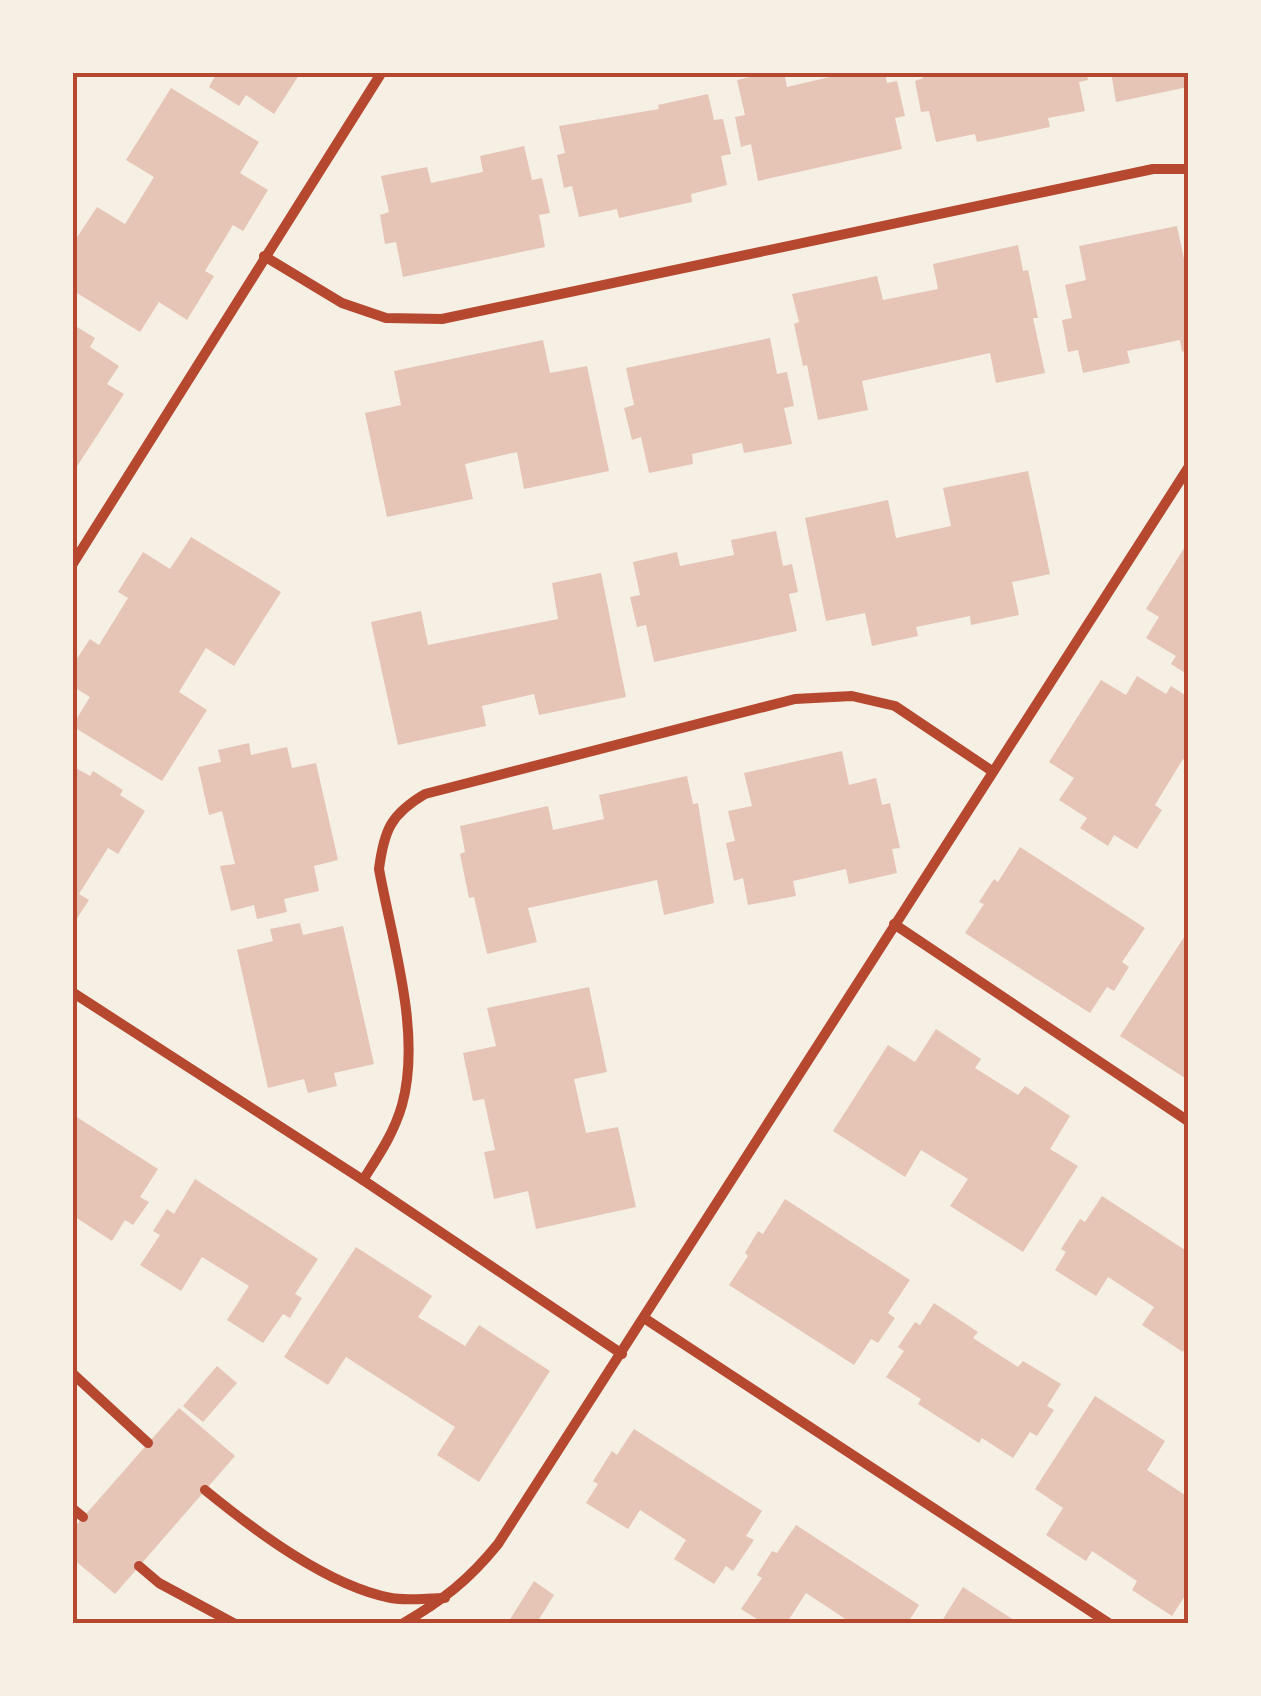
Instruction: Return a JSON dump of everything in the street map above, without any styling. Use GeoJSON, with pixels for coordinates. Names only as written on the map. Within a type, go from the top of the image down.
{"type":"FeatureCollection","features":[{"type":"Feature","properties":{"kind":"street"},"geometry":{"type":"LineString","coordinates":[[72,566],[382,72]]}},
{"type":"Feature","properties":{"kind":"street"},"geometry":{"type":"LineString","coordinates":[[264,256],[342,303],[386,318],[442,319],[1152,169],[1188,169]]}},
{"type":"Feature","properties":{"kind":"street"},"geometry":{"type":"LineString","coordinates":[[402,1624],[446,1598],[474,1574],[498,1544],[1188,468]]}},
{"type":"Feature","properties":{"kind":"street"},"geometry":{"type":"LineString","coordinates":[[363,1180],[390,1139],[409,1069],[408,1027],[379,869],[389,825],[402,808],[425,794],[795,699],[852,696],[896,706],[992,771]]}},
{"type":"Feature","properties":{"kind":"street"},"geometry":{"type":"LineString","coordinates":[[894,924],[1188,1122]]}},
{"type":"Feature","properties":{"kind":"street"},"geometry":{"type":"LineString","coordinates":[[72,992],[622,1354]]}},
{"type":"Feature","properties":{"kind":"street"},"geometry":{"type":"LineString","coordinates":[[644,1318],[1110,1624]]}},
{"type":"Feature","properties":{"kind":"street"},"geometry":{"type":"LineString","coordinates":[[72,1373],[148,1443]]}},
{"type":"Feature","properties":{"kind":"street"},"geometry":{"type":"LineString","coordinates":[[205,1490],[259,1534],[348,1583],[392,1598],[446,1598]]}},
{"type":"Feature","properties":{"kind":"street"},"geometry":{"type":"LineString","coordinates":[[72,1508],[83,1517]]}},
{"type":"Feature","properties":{"kind":"street"},"geometry":{"type":"LineString","coordinates":[[139,1566],[159,1583],[235,1624]]}},
{"type":"Feature","properties":{"kind":"building"},"geometry":{"type":"Polygon","coordinates":[[[208,72],[301,72],[274,114],[246,95],[239,106],[209,87],[215,76],[208,72]]]}},
{"type":"Feature","properties":{"kind":"building"},"geometry":{"type":"Polygon","coordinates":[[[784,72],[787,87],[838,72],[885,72],[887,83],[897,81],[905,116],[895,118],[902,149],[758,181],[751,144],[741,147],[735,117],[745,115],[737,80],[784,72]]]}},
{"type":"Feature","properties":{"kind":"building"},"geometry":{"type":"Polygon","coordinates":[[[921,72],[1086,72],[1088,80],[1079,82],[1085,111],[1048,118],[1050,127],[1017,134],[977,142],[975,134],[936,142],[929,111],[921,112],[915,81],[923,78],[921,72]]]}},
{"type":"Feature","properties":{"kind":"building"},"geometry":{"type":"Polygon","coordinates":[[[1111,72],[1188,72],[1188,87],[1116,102],[1111,72]]]}},
{"type":"Feature","properties":{"kind":"building"},"geometry":{"type":"Polygon","coordinates":[[[171,88],[259,142],[240,173],[268,190],[243,231],[233,225],[205,271],[214,276],[187,320],[159,302],[140,332],[72,290],[72,245],[97,207],[125,224],[154,177],[126,160],[171,88]]]}},
{"type":"Feature","properties":{"kind":"building"},"geometry":{"type":"Polygon","coordinates":[[[708,94],[714,120],[723,119],[731,154],[721,156],[727,185],[691,194],[692,202],[619,218],[617,209],[579,217],[572,186],[564,188],[557,155],[565,153],[559,126],[659,109],[658,105],[708,94]]]}},
{"type":"Feature","properties":{"kind":"building"},"geometry":{"type":"Polygon","coordinates":[[[524,146],[532,180],[542,178],[550,213],[539,215],[545,247],[403,277],[396,242],[385,244],[380,215],[389,212],[381,176],[427,167],[431,183],[483,172],[480,156],[524,146]]]}},
{"type":"Feature","properties":{"kind":"building"},"geometry":{"type":"Polygon","coordinates":[[[1177,226],[1184,259],[1188,258],[1188,350],[1182,352],[1180,340],[1127,351],[1130,363],[1083,373],[1078,350],[1068,352],[1062,320],[1072,318],[1065,285],[1086,280],[1079,246],[1177,226]]]}},
{"type":"Feature","properties":{"kind":"building"},"geometry":{"type":"Polygon","coordinates":[[[1018,245],[1023,271],[1028,270],[1045,373],[996,383],[990,353],[862,381],[868,410],[818,420],[794,324],[799,322],[792,294],[877,276],[883,300],[938,289],[933,264],[1018,245]]]}},
{"type":"Feature","properties":{"kind":"building"},"geometry":{"type":"Polygon","coordinates":[[[72,324],[95,338],[90,347],[119,366],[107,384],[124,394],[72,474],[72,324]]]}},
{"type":"Feature","properties":{"kind":"building"},"geometry":{"type":"Polygon","coordinates":[[[770,338],[777,374],[787,372],[794,406],[784,408],[792,444],[744,453],[742,443],[692,454],[693,464],[649,473],[641,437],[632,440],[624,408],[634,405],[626,368],[770,338]]]}},
{"type":"Feature","properties":{"kind":"building"},"geometry":{"type":"Polygon","coordinates":[[[543,340],[550,373],[587,366],[609,471],[524,489],[517,452],[465,464],[473,499],[387,517],[365,413],[401,405],[394,371],[543,340]]]}},
{"type":"Feature","properties":{"kind":"building"},"geometry":{"type":"Polygon","coordinates":[[[1028,471],[1050,574],[1012,582],[1019,615],[971,625],[970,616],[916,627],[918,636],[872,646],[865,613],[826,621],[805,518],[888,500],[896,538],[951,526],[943,488],[1028,471]]]}},
{"type":"Feature","properties":{"kind":"building"},"geometry":{"type":"Polygon","coordinates":[[[776,531],[783,566],[792,564],[798,592],[789,594],[797,631],[654,662],[646,625],[637,627],[630,597],[640,595],[633,562],[677,552],[680,566],[734,555],[731,540],[776,531]]]}},
{"type":"Feature","properties":{"kind":"building"},"geometry":{"type":"Polygon","coordinates":[[[191,537],[281,592],[234,666],[206,648],[179,692],[207,710],[162,781],[72,726],[90,697],[72,686],[72,666],[90,639],[99,645],[128,598],[118,592],[143,552],[170,569],[191,537]]]}},
{"type":"Feature","properties":{"kind":"building"},"geometry":{"type":"Polygon","coordinates":[[[1188,542],[1188,675],[1171,664],[1176,656],[1146,638],[1159,617],[1146,609],[1188,542]]]}},
{"type":"Feature","properties":{"kind":"building"},"geometry":{"type":"Polygon","coordinates":[[[601,573],[626,697],[539,715],[534,694],[482,706],[486,726],[398,745],[371,622],[421,611],[428,645],[558,619],[552,583],[601,573]]]}},
{"type":"Feature","properties":{"kind":"building"},"geometry":{"type":"Polygon","coordinates":[[[1137,676],[1166,694],[1171,686],[1188,697],[1188,763],[1183,759],[1155,805],[1162,810],[1137,849],[1114,835],[1108,846],[1080,828],[1087,818],[1059,800],[1074,778],[1049,762],[1101,680],[1126,695],[1137,676]]]}},
{"type":"Feature","properties":{"kind":"building"},"geometry":{"type":"Polygon","coordinates":[[[249,743],[251,755],[287,747],[292,768],[316,763],[338,860],[314,866],[319,891],[284,899],[287,912],[257,919],[254,905],[231,911],[220,866],[235,864],[222,811],[209,815],[198,767],[221,762],[218,750],[249,743]]]}},
{"type":"Feature","properties":{"kind":"building"},"geometry":{"type":"Polygon","coordinates":[[[842,751],[849,785],[876,778],[882,805],[890,803],[900,848],[892,849],[897,873],[849,884],[846,869],[793,881],[796,896],[748,905],[743,878],[734,881],[726,843],[735,841],[728,811],[752,806],[744,773],[842,751]]]}},
{"type":"Feature","properties":{"kind":"building"},"geometry":{"type":"Polygon","coordinates":[[[72,766],[90,776],[93,771],[123,790],[120,795],[145,811],[118,854],[108,848],[79,894],[89,900],[72,926],[72,766]]]}},
{"type":"Feature","properties":{"kind":"building"},"geometry":{"type":"Polygon","coordinates":[[[687,776],[693,804],[698,803],[714,903],[664,915],[657,880],[528,908],[537,942],[487,954],[474,897],[469,898],[460,854],[465,852],[460,826],[548,806],[553,830],[604,819],[599,795],[687,776]]]}},
{"type":"Feature","properties":{"kind":"building"},"geometry":{"type":"Polygon","coordinates":[[[1020,847],[1145,928],[1122,962],[1129,967],[1114,991],[1107,987],[1090,1013],[965,933],[984,904],[979,902],[994,879],[998,882],[1020,847]]]}},
{"type":"Feature","properties":{"kind":"building"},"geometry":{"type":"Polygon","coordinates":[[[300,923],[303,935],[343,926],[374,1064],[334,1073],[337,1086],[308,1093],[304,1079],[268,1088],[237,950],[273,941],[270,929],[300,923]]]}},
{"type":"Feature","properties":{"kind":"building"},"geometry":{"type":"Polygon","coordinates":[[[1188,931],[1188,1080],[1120,1036],[1188,931]]]}},
{"type":"Feature","properties":{"kind":"building"},"geometry":{"type":"Polygon","coordinates":[[[589,987],[607,1072],[574,1079],[586,1133],[618,1127],[636,1207],[536,1229],[528,1191],[494,1199],[484,1152],[495,1150],[484,1099],[473,1101],[463,1053],[496,1046],[487,1008],[589,987]]]}},
{"type":"Feature","properties":{"kind":"building"},"geometry":{"type":"Polygon","coordinates":[[[936,1029],[981,1059],[975,1068],[1018,1095],[1025,1086],[1070,1116],[1050,1149],[1078,1166],[1023,1252],[950,1206],[968,1179],[921,1150],[905,1177],[833,1131],[888,1045],[915,1062],[936,1029]]]}},
{"type":"Feature","properties":{"kind":"building"},"geometry":{"type":"Polygon","coordinates":[[[72,1114],[158,1169],[140,1197],[149,1202],[133,1225],[125,1220],[112,1241],[72,1215],[77,1206],[72,1203],[72,1114]]]}},
{"type":"Feature","properties":{"kind":"building"},"geometry":{"type":"Polygon","coordinates":[[[195,1179],[318,1259],[295,1294],[302,1298],[290,1318],[283,1314],[263,1343],[227,1320],[249,1286],[202,1257],[181,1291],[140,1265],[160,1235],[153,1231],[167,1209],[174,1214],[195,1179]]]}},
{"type":"Feature","properties":{"kind":"building"},"geometry":{"type":"Polygon","coordinates":[[[1102,1196],[1188,1252],[1188,1342],[1183,1352],[1142,1325],[1154,1307],[1108,1277],[1096,1296],[1055,1270],[1066,1252],[1061,1249],[1080,1219],[1085,1222],[1102,1196]]]}},
{"type":"Feature","properties":{"kind":"building"},"geometry":{"type":"Polygon","coordinates":[[[785,1199],[910,1280],[888,1313],[895,1318],[878,1343],[871,1339],[854,1365],[729,1285],[748,1256],[745,1253],[758,1231],[763,1234],[785,1199]]]}},
{"type":"Feature","properties":{"kind":"building"},"geometry":{"type":"Polygon","coordinates":[[[356,1247],[432,1296],[418,1317],[465,1346],[479,1325],[550,1371],[479,1482],[437,1455],[455,1427],[346,1357],[328,1385],[284,1357],[356,1247]]]}},
{"type":"Feature","properties":{"kind":"building"},"geometry":{"type":"Polygon","coordinates":[[[934,1303],[978,1332],[973,1338],[1018,1367],[1023,1361],[1061,1384],[1047,1406],[1054,1410],[1037,1436],[1030,1432],[1013,1458],[982,1438],[979,1443],[918,1404],[921,1399],[886,1377],[904,1351],[898,1347],[915,1322],[920,1325],[934,1303]]]}},
{"type":"Feature","properties":{"kind":"building"},"geometry":{"type":"Polygon","coordinates":[[[217,1366],[237,1383],[203,1422],[183,1406],[217,1366]]]}},
{"type":"Feature","properties":{"kind":"building"},"geometry":{"type":"Polygon","coordinates":[[[1095,1396],[1165,1441],[1147,1470],[1188,1497],[1188,1591],[1172,1616],[1132,1590],[1137,1581],[1092,1551],[1086,1561],[1046,1535],[1063,1508],[1035,1489],[1095,1396]]]}},
{"type":"Feature","properties":{"kind":"building"},"geometry":{"type":"Polygon","coordinates":[[[179,1408],[235,1456],[115,1594],[72,1558],[72,1530],[179,1408]]]}},
{"type":"Feature","properties":{"kind":"building"},"geometry":{"type":"Polygon","coordinates":[[[634,1429],[762,1511],[746,1536],[754,1540],[733,1571],[726,1566],[714,1584],[674,1559],[686,1540],[640,1510],[628,1529],[586,1503],[598,1484],[593,1481],[612,1451],[617,1455],[634,1429]]]}},
{"type":"Feature","properties":{"kind":"building"},"geometry":{"type":"Polygon","coordinates":[[[796,1525],[919,1605],[907,1624],[853,1624],[806,1593],[786,1624],[765,1624],[741,1609],[762,1578],[757,1575],[772,1551],[777,1553],[796,1525]]]}},
{"type":"Feature","properties":{"kind":"building"},"geometry":{"type":"Polygon","coordinates":[[[534,1581],[554,1595],[536,1624],[507,1624],[534,1581]]]}},
{"type":"Feature","properties":{"kind":"building"},"geometry":{"type":"Polygon","coordinates":[[[963,1587],[1020,1624],[940,1624],[963,1587]]]}}]}
